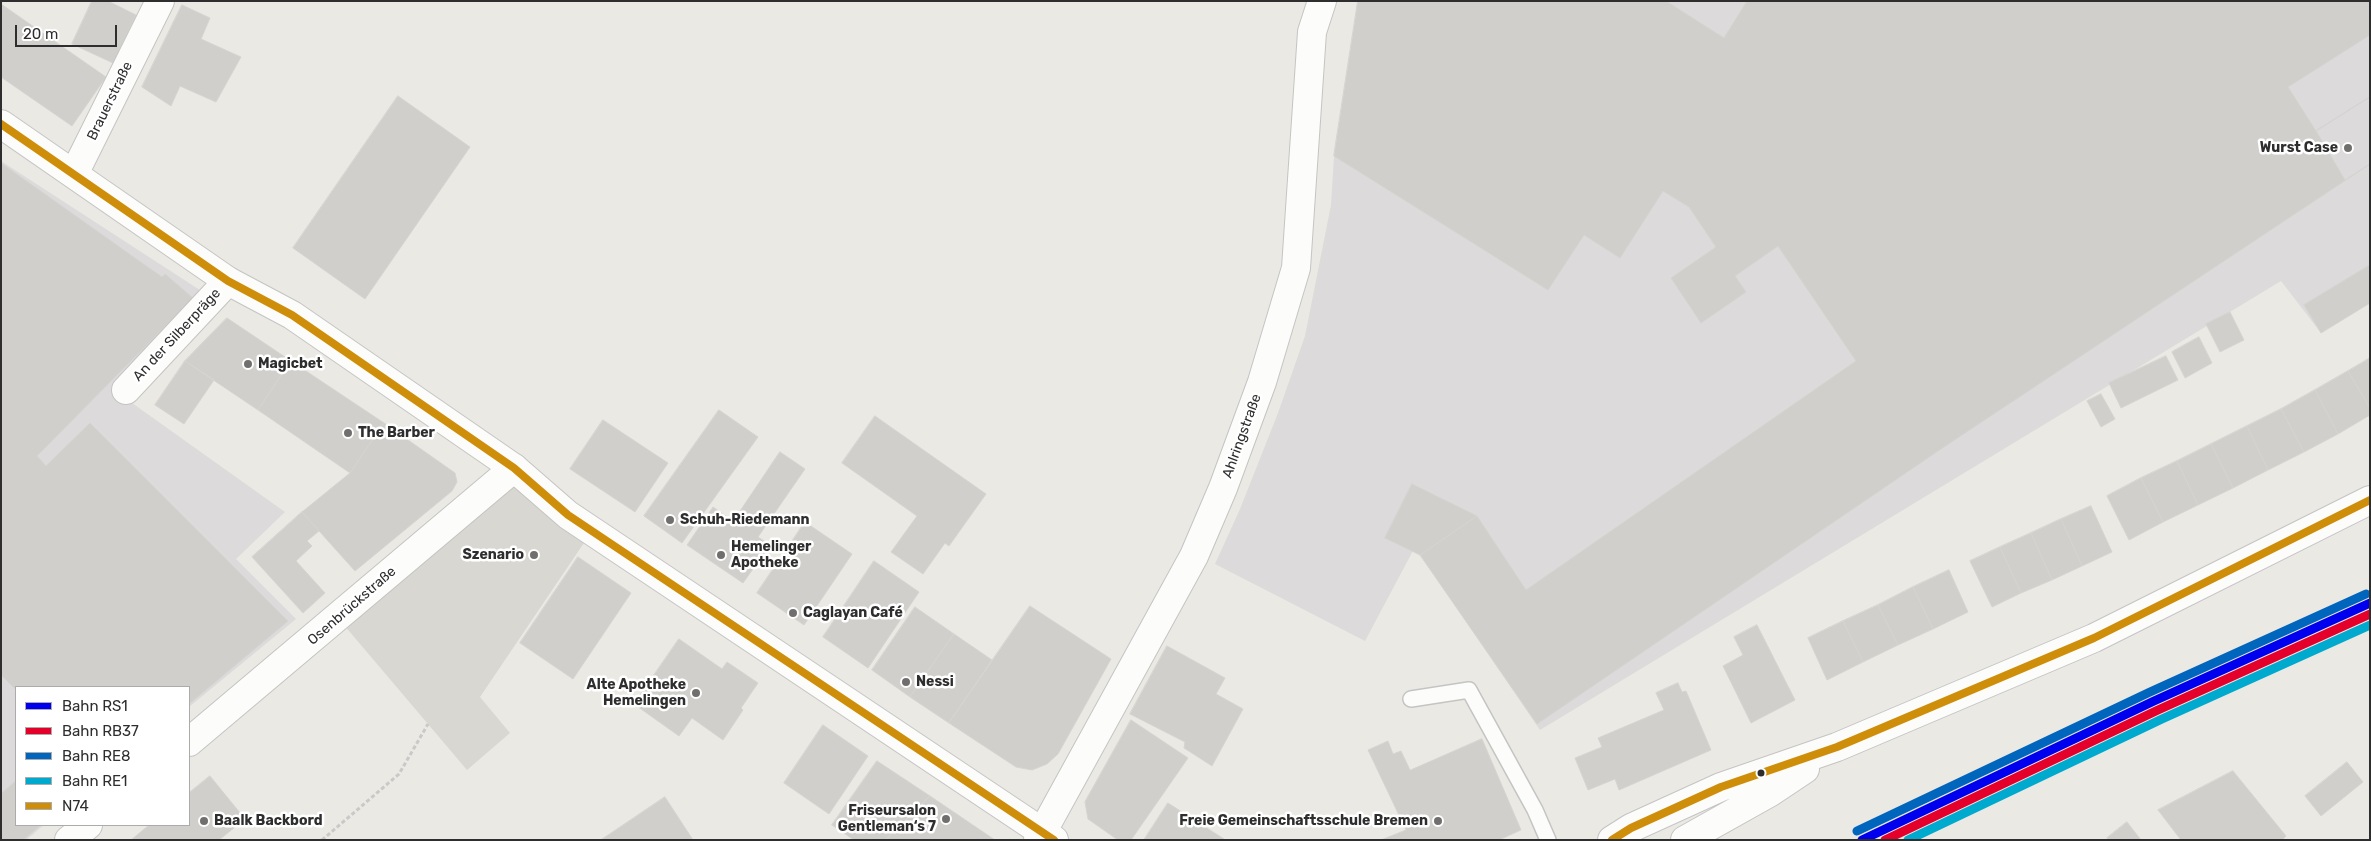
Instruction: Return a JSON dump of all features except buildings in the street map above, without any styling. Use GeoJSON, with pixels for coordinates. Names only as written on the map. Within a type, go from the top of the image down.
{"type":"FeatureCollection","features":[{"type":"Feature","properties":{"kind":"street","name":"Brauerstraße"},"geometry":{"type":"LineString","coordinates":[[74,174],[160,1]]}},
{"type":"Feature","properties":{"kind":"street","name":"Ahlringstraße"},"geometry":{"type":"LineString","coordinates":[[1045,837],[1194,556],[1223,488],[1262,382],[1296,268],[1312,32],[1322,1]]}},
{"type":"Feature","properties":{"kind":"street"},"geometry":{"type":"LineString","coordinates":[[1,124],[228,281],[292,315],[514,468],[568,515],[1045,837]]}},
{"type":"Feature","properties":{"kind":"street","name":"An der Silberpräge"},"geometry":{"type":"LineString","coordinates":[[126,390],[228,281]]}},
{"type":"Feature","properties":{"kind":"street","name":"Osenbrückstraße"},"geometry":{"type":"LineString","coordinates":[[190,741],[514,468]]}},
{"type":"Feature","properties":{"kind":"street"},"geometry":{"type":"LineString","coordinates":[[1612,840],[1631,828],[1721,788],[1837,747],[2094,638],[2370,500]]}},
{"type":"Feature","properties":{"kind":"street"},"geometry":{"type":"LineString","coordinates":[[1686,840],[1768,794],[1837,747]]}},
{"type":"Feature","properties":{"kind":"street"},"geometry":{"type":"LineString","coordinates":[[69,840],[87,826]]}},
{"type":"Feature","properties":{"kind":"lane"},"geometry":{"type":"LineString","coordinates":[[1411,699],[1469,690],[1535,810],[1548,840]]}},
{"type":"Feature","properties":{"kind":"path"},"geometry":{"type":"LineString","coordinates":[[322,840],[399,774],[428,724]]}},
{"type":"Feature","properties":{"kind":"shaded area"},"geometry":{"type":"Polygon","coordinates":[[[1358,1],[2370,1],[2370,303],[2321,333],[2281,281],[1540,730],[1415,547],[1365,641],[1215,564],[1240,509],[1278,413],[1305,336],[1331,205],[1334,156],[1358,1]]]}},
{"type":"Feature","properties":{"kind":"shaded area"},"geometry":{"type":"Polygon","coordinates":[[[1,161],[206,294],[111,388],[285,512],[236,559],[296,619],[190,706],[190,686],[15,686],[15,826],[43,826],[26,840],[1,840],[1,161]]]}},
{"type":"Feature","properties":{"kind":"shaded area"},"geometry":{"type":"Polygon","coordinates":[[[514,468],[592,531],[480,697],[510,733],[467,770],[338,618],[514,468]]]}},
{"type":"Feature","properties":{"kind":"rail line","name":"RE8"},"geometry":{"type":"LineString","coordinates":[[1857,831],[2150,692],[2366,594]]}},
{"type":"Feature","properties":{"kind":"rail line","name":"RS1"},"geometry":{"type":"LineString","coordinates":[[1862,840],[2154,701],[2370,603]]}},
{"type":"Feature","properties":{"kind":"rail line","name":"RB37"},"geometry":{"type":"LineString","coordinates":[[1885,840],[2158,710],[2370,614]]}},
{"type":"Feature","properties":{"kind":"rail line","name":"RE1"},"geometry":{"type":"LineString","coordinates":[[1908,840],[2162,719],[2370,625]]}},
{"type":"Feature","properties":{"kind":"transit line","name":"N74"},"geometry":{"type":"LineString","coordinates":[[1,124],[228,281],[292,315],[514,468],[568,515],[1054,840]]}},
{"type":"Feature","properties":{"kind":"transit line","name":"N74"},"geometry":{"type":"LineString","coordinates":[[1612,840],[1631,828],[1721,787],[1837,747],[2094,638],[2370,500]]}},
{"type":"Feature","properties":{"kind":"place","name":"Wurst Case"},"geometry":{"type":"Point","coordinates":[2348,148]}},
{"type":"Feature","properties":{"kind":"place","name":"Magicbet"},"geometry":{"type":"Point","coordinates":[248,364]}},
{"type":"Feature","properties":{"kind":"place","name":"The Barber"},"geometry":{"type":"Point","coordinates":[348,433]}},
{"type":"Feature","properties":{"kind":"place","name":"Schuh-Riedemann"},"geometry":{"type":"Point","coordinates":[670,520]}},
{"type":"Feature","properties":{"kind":"place","name":"Szenario"},"geometry":{"type":"Point","coordinates":[534,555]}},
{"type":"Feature","properties":{"kind":"place","name":"Hemelinger Apotheke"},"geometry":{"type":"Point","coordinates":[721,555]}},
{"type":"Feature","properties":{"kind":"place","name":"Caglayan Café"},"geometry":{"type":"Point","coordinates":[793,613]}},
{"type":"Feature","properties":{"kind":"place","name":"Nessi"},"geometry":{"type":"Point","coordinates":[906,682]}},
{"type":"Feature","properties":{"kind":"place","name":"Alte Apotheke Hemelingen"},"geometry":{"type":"Point","coordinates":[696,693]}},
{"type":"Feature","properties":{"kind":"place","name":"Friseursalon Gentleman‘s 7"},"geometry":{"type":"Point","coordinates":[946,819]}},
{"type":"Feature","properties":{"kind":"place","name":"Baalk Backbord"},"geometry":{"type":"Point","coordinates":[204,821]}},
{"type":"Feature","properties":{"kind":"place","name":"Freie Gemeinschaftsschule Bremen"},"geometry":{"type":"Point","coordinates":[1438,821]}}]}
